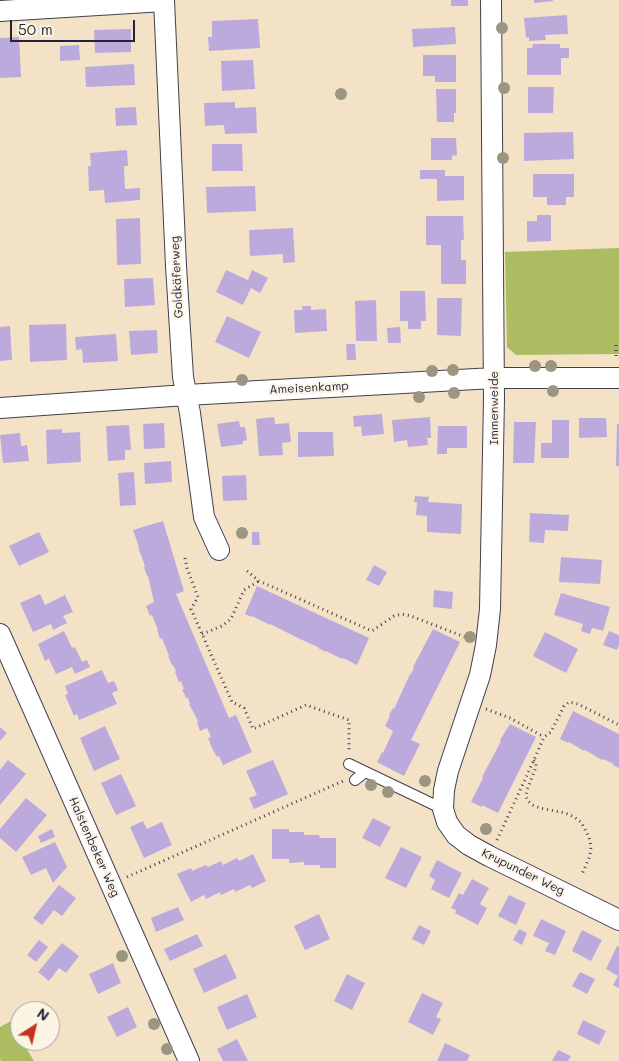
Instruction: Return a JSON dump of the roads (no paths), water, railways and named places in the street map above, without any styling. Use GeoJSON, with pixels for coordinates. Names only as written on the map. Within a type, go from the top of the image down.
{"type":"FeatureCollection","features":[{"type":"Feature","properties":{"kind":"street","name":"Immenweide"},"geometry":{"type":"LineString","coordinates":[[443,809],[448,771],[480,675],[489,619],[493,510],[494,378],[491,0]]}},
{"type":"Feature","properties":{"kind":"street"},"geometry":{"type":"LineString","coordinates":[[0,11],[164,1]]}},
{"type":"Feature","properties":{"kind":"street","name":"Goldkäferweg"},"geometry":{"type":"LineString","coordinates":[[164,1],[182,377],[204,517],[219,550]]}},
{"type":"Feature","properties":{"kind":"street","name":"Ameisenkamp"},"geometry":{"type":"LineString","coordinates":[[0,408],[186,394],[494,378],[619,378]]}},
{"type":"Feature","properties":{"kind":"street","name":"Halstenbeker Weg"},"geometry":{"type":"LineString","coordinates":[[0,634],[189,1061]]}},
{"type":"Feature","properties":{"kind":"street","name":"Krupunder Weg"},"geometry":{"type":"LineString","coordinates":[[443,809],[447,822],[456,835],[469,845],[619,920]]}},
{"type":"Feature","properties":{"kind":"lane"},"geometry":{"type":"LineString","coordinates":[[349,764],[443,809]]}},
{"type":"Feature","properties":{"kind":"lane"},"geometry":{"type":"LineString","coordinates":[[355,780],[365,772]]}}]}
